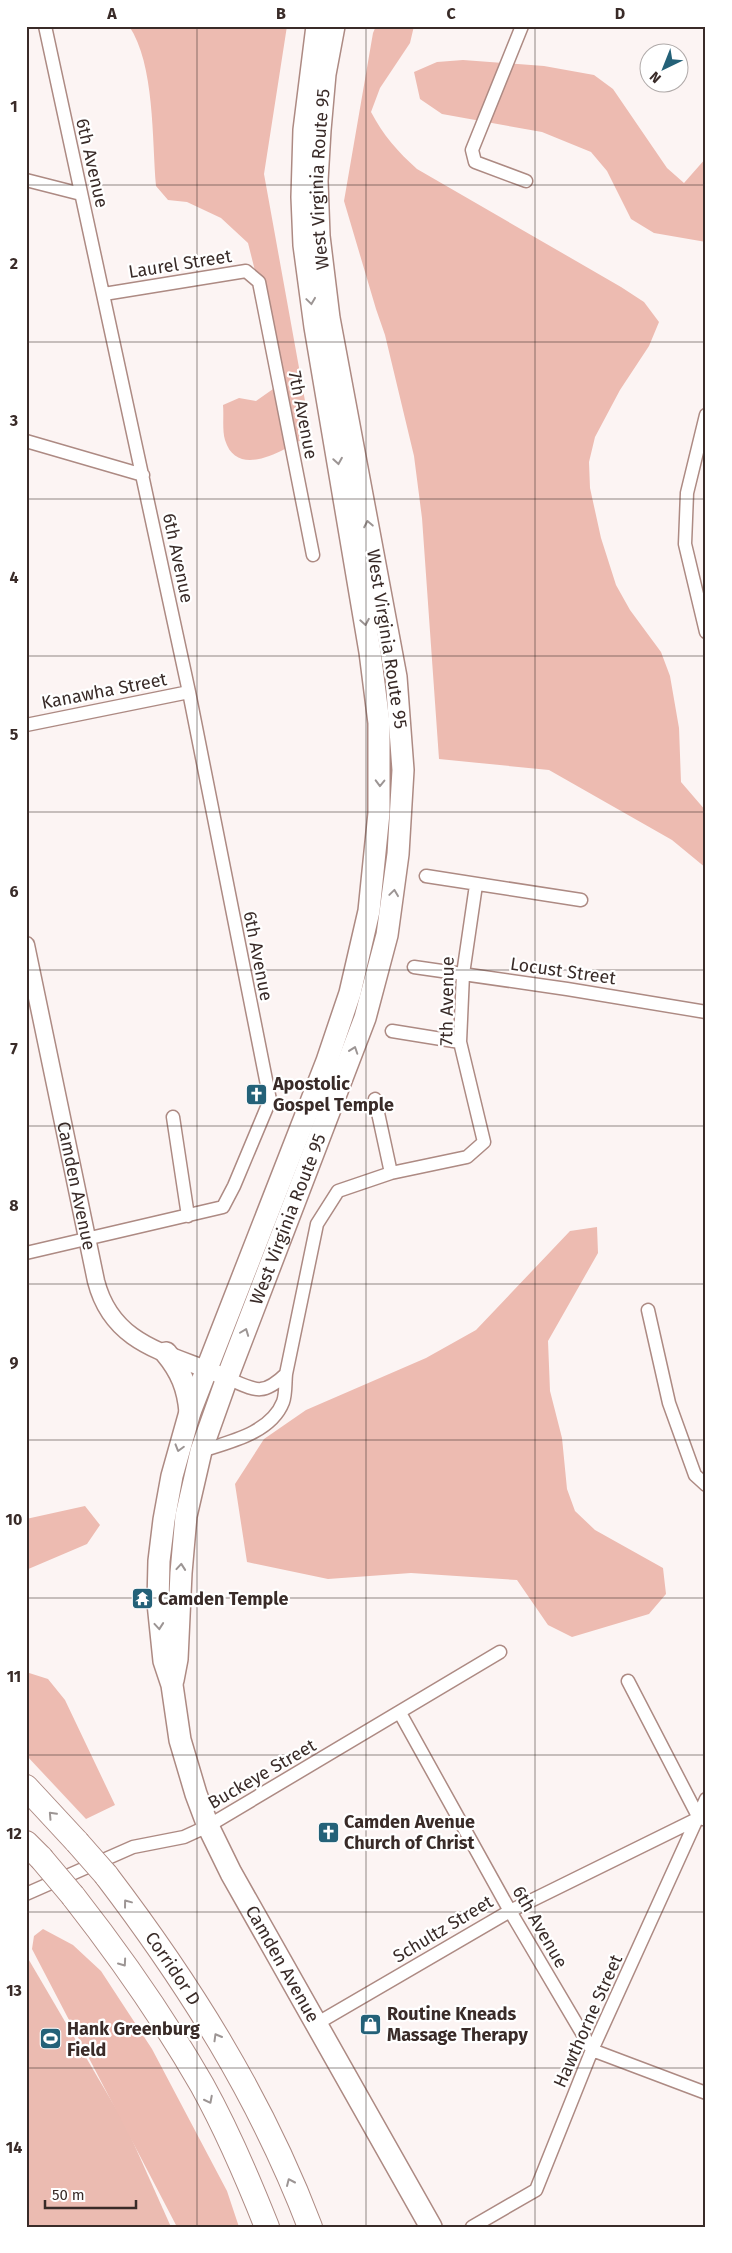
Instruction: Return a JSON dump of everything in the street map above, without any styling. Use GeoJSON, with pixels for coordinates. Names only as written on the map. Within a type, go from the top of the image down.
{"type":"FeatureCollection","features":[{"type":"Feature","properties":{"kind":"highway","name":"Corridor D"},"geometry":{"type":"LineString","coordinates":[[26,1787],[106,1875],[153,1938],[197,2003],[256,2106],[310,2227]]}},
{"type":"Feature","properties":{"kind":"highway"},"geometry":{"type":"LineString","coordinates":[[34,1851],[103,1934],[154,2007],[202,2086],[244,2169],[267,2227]]}},
{"type":"Feature","properties":{"kind":"main road","name":"West Virginia Route 95"},"geometry":{"type":"LineString","coordinates":[[206,1369],[343,1017],[365,932],[378,840],[380,767],[376,697],[369,643],[314,327],[304,246],[304,137],[308,89],[318,26]]}},
{"type":"Feature","properties":{"kind":"main road","name":"West Virginia Route 95"},"geometry":{"type":"LineString","coordinates":[[227,1378],[365,1018],[377,977],[389,922],[400,832],[403,770],[396,677],[329,318],[319,236],[318,181],[320,130],[325,74],[334,26]]}},
{"type":"Feature","properties":{"kind":"main road"},"geometry":{"type":"LineString","coordinates":[[166,1353],[181,1374],[187,1388],[190,1412]]}},
{"type":"Feature","properties":{"kind":"main road","name":"Camden Avenue"},"geometry":{"type":"LineString","coordinates":[[206,1369],[190,1412],[172,1476],[159,1561],[159,1624],[164,1661],[172,1685],[180,1740],[208,1826],[231,1873],[431,2227]]}},
{"type":"Feature","properties":{"kind":"main road","name":"Camden Avenue"},"geometry":{"type":"LineString","coordinates":[[172,1685],[177,1659],[186,1516],[201,1451],[227,1378]]}},
{"type":"Feature","properties":{"kind":"street","name":"6th Avenue"},"geometry":{"type":"LineString","coordinates":[[45,26],[189,692],[270,1100],[234,1186],[223,1207],[188,1216]]}},
{"type":"Feature","properties":{"kind":"street"},"geometry":{"type":"LineString","coordinates":[[522,26],[472,150],[475,162],[526,181]]}},
{"type":"Feature","properties":{"kind":"street"},"geometry":{"type":"LineString","coordinates":[[26,180],[81,194]]}},
{"type":"Feature","properties":{"kind":"street","name":"Laurel Street"},"geometry":{"type":"LineString","coordinates":[[104,294],[246,271],[259,282]]}},
{"type":"Feature","properties":{"kind":"street","name":"7th Avenue"},"geometry":{"type":"LineString","coordinates":[[259,282],[313,555]]}},
{"type":"Feature","properties":{"kind":"street"},"geometry":{"type":"LineString","coordinates":[[706,415],[687,493],[686,544],[706,632]]}},
{"type":"Feature","properties":{"kind":"street"},"geometry":{"type":"LineString","coordinates":[[26,442],[143,475]]}},
{"type":"Feature","properties":{"kind":"street","name":"Kanawha Street"},"geometry":{"type":"LineString","coordinates":[[26,725],[189,692]]}},
{"type":"Feature","properties":{"kind":"street"},"geometry":{"type":"LineString","coordinates":[[426,876],[581,900]]}},
{"type":"Feature","properties":{"kind":"street","name":"7th Avenue"},"geometry":{"type":"LineString","coordinates":[[391,1173],[467,1157],[484,1142],[460,1042],[463,974],[476,885]]}},
{"type":"Feature","properties":{"kind":"street","name":"Camden Avenue"},"geometry":{"type":"LineString","coordinates":[[26,945],[99,1292],[108,1311],[131,1336],[166,1353],[227,1378]]}},
{"type":"Feature","properties":{"kind":"street","name":"Locust Street"},"geometry":{"type":"LineString","coordinates":[[414,967],[706,1012]]}},
{"type":"Feature","properties":{"kind":"street"},"geometry":{"type":"LineString","coordinates":[[392,1031],[460,1042]]}},
{"type":"Feature","properties":{"kind":"street"},"geometry":{"type":"LineString","coordinates":[[201,1451],[241,1438],[262,1426],[283,1402],[286,1374],[317,1224],[338,1191],[391,1173],[375,1099]]}},
{"type":"Feature","properties":{"kind":"street"},"geometry":{"type":"LineString","coordinates":[[26,1253],[87,1237],[188,1216],[173,1117]]}},
{"type":"Feature","properties":{"kind":"street"},"geometry":{"type":"LineString","coordinates":[[648,1310],[669,1403],[695,1475],[706,1485]]}},
{"type":"Feature","properties":{"kind":"street"},"geometry":{"type":"LineString","coordinates":[[227,1378],[258,1390],[274,1386],[286,1374]]}},
{"type":"Feature","properties":{"kind":"street","name":"Buckeye Street"},"geometry":{"type":"LineString","coordinates":[[26,1894],[133,1847],[184,1837],[208,1826],[500,1652]]}},
{"type":"Feature","properties":{"kind":"street"},"geometry":{"type":"LineString","coordinates":[[628,1681],[702,1819]]}},
{"type":"Feature","properties":{"kind":"street","name":"6th Avenue"},"geometry":{"type":"LineString","coordinates":[[400,1713],[510,1911],[592,2050]]}},
{"type":"Feature","properties":{"kind":"street","name":"Hawthorne Street"},"geometry":{"type":"LineString","coordinates":[[472,2227],[536,2190],[592,2050],[702,1819],[706,1799]]}},
{"type":"Feature","properties":{"kind":"street","name":"Schultz Street"},"geometry":{"type":"LineString","coordinates":[[316,2024],[510,1911],[702,1819]]}},
{"type":"Feature","properties":{"kind":"street"},"geometry":{"type":"LineString","coordinates":[[592,2050],[706,2093]]}},
{"type":"Feature","properties":{"kind":"shaded area"},"geometry":{"type":"Polygon","coordinates":[[[129,26],[287,26],[264,174],[311,434],[278,453],[265,458],[241,459],[232,452],[225,440],[224,432],[223,405],[239,398],[256,401],[283,382],[248,243],[221,218],[187,202],[168,200],[156,186],[153,125],[148,81],[144,61],[129,26]]]}},
{"type":"Feature","properties":{"kind":"shaded area"},"geometry":{"type":"Polygon","coordinates":[[[376,26],[414,26],[410,43],[380,88],[371,112],[391,143],[403,156],[417,169],[621,287],[644,302],[659,322],[649,346],[620,390],[595,437],[589,462],[590,488],[601,538],[616,585],[630,610],[661,652],[670,676],[679,728],[681,782],[706,811],[706,868],[672,840],[549,770],[439,759],[422,518],[414,456],[385,335],[344,201],[373,33],[376,26]]]}},
{"type":"Feature","properties":{"kind":"shaded area"},"geometry":{"type":"Polygon","coordinates":[[[463,60],[544,66],[594,75],[613,89],[667,168],[684,183],[706,158],[706,242],[654,233],[631,219],[607,171],[591,152],[542,132],[442,114],[420,99],[414,72],[437,62],[463,60]]]}},
{"type":"Feature","properties":{"kind":"shaded area"},"geometry":{"type":"Polygon","coordinates":[[[597,1227],[598,1253],[548,1341],[550,1391],[562,1438],[567,1489],[575,1511],[595,1530],[663,1568],[666,1594],[649,1614],[572,1637],[548,1625],[517,1580],[411,1573],[328,1579],[247,1562],[235,1484],[264,1439],[306,1410],[426,1358],[476,1330],[570,1231],[597,1227]]]}},
{"type":"Feature","properties":{"kind":"shaded area"},"geometry":{"type":"Polygon","coordinates":[[[85,1506],[100,1525],[87,1544],[26,1570],[26,1519],[85,1506]]]}},
{"type":"Feature","properties":{"kind":"shaded area"},"geometry":{"type":"Polygon","coordinates":[[[26,1672],[48,1679],[65,1700],[115,1805],[86,1819],[26,1755],[26,1672]]]}},
{"type":"Feature","properties":{"kind":"shaded area"},"geometry":{"type":"Polygon","coordinates":[[[43,1929],[73,1945],[101,1971],[152,2049],[227,2191],[239,2227],[177,2227],[32,1949],[34,1936],[43,1929]]]}},
{"type":"Feature","properties":{"kind":"shaded area"},"geometry":{"type":"Polygon","coordinates":[[[26,1955],[125,2124],[171,2227],[26,2227],[26,1955]]]}},
{"type":"Feature","properties":{"kind":"place","name":"Apostolic Gospel Temple"},"geometry":{"type":"Point","coordinates":[257,1094]}},
{"type":"Feature","properties":{"kind":"place","name":"Camden Temple"},"geometry":{"type":"Point","coordinates":[142,1599]}},
{"type":"Feature","properties":{"kind":"place","name":"Camden Avenue Church of Christ"},"geometry":{"type":"Point","coordinates":[328,1832]}},
{"type":"Feature","properties":{"kind":"place","name":"Routine Kneads Massage Therapy"},"geometry":{"type":"Point","coordinates":[371,2024]}},
{"type":"Feature","properties":{"kind":"place","name":"Hank Greenburg Field"},"geometry":{"type":"Point","coordinates":[51,2039]}}]}
